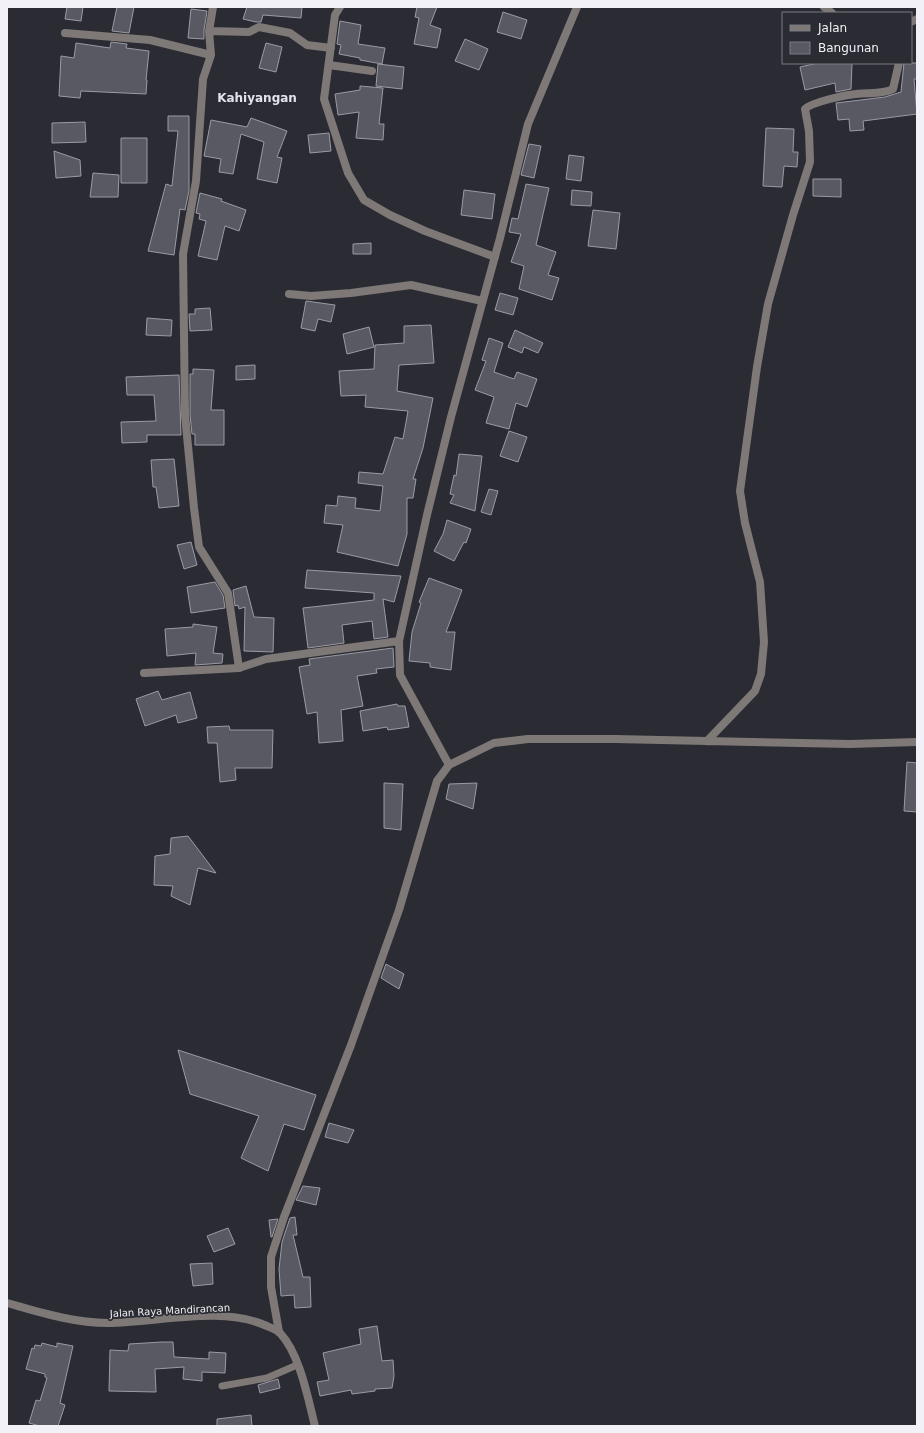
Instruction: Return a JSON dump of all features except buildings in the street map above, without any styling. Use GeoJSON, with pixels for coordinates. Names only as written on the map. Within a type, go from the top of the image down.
{"type":"FeatureCollection","features":[{"type":"Feature","properties":{"kind":"street"},"geometry":{"type":"LineString","coordinates":[[213,7],[209,31],[211,55],[203,79],[196,181],[183,254],[185,415],[199,547],[228,594],[239,668]]}},
{"type":"Feature","properties":{"kind":"street"},"geometry":{"type":"LineString","coordinates":[[340,7],[335,15],[329,65],[324,85],[324,98],[348,173],[364,200],[390,215],[418,228],[495,257]]}},
{"type":"Feature","properties":{"kind":"street"},"geometry":{"type":"LineString","coordinates":[[449,765],[400,675],[399,641],[429,508],[482,301],[495,257],[528,124],[577,7]]}},
{"type":"Feature","properties":{"kind":"street"},"geometry":{"type":"LineString","coordinates":[[209,31],[249,32],[259,27],[290,33],[307,45],[331,48]]}},
{"type":"Feature","properties":{"kind":"street"},"geometry":{"type":"LineString","coordinates":[[65,33],[150,40],[211,55]]}},
{"type":"Feature","properties":{"kind":"street"},"geometry":{"type":"LineString","coordinates":[[707,741],[755,691],[761,674],[764,642],[760,582],[745,523],[740,491],[757,367],[768,304],[793,215],[810,162],[809,131],[806,110],[813,104],[855,94],[886,93],[893,89],[899,64]]}},
{"type":"Feature","properties":{"kind":"street"},"geometry":{"type":"LineString","coordinates":[[329,65],[372,71]]}},
{"type":"Feature","properties":{"kind":"street"},"geometry":{"type":"LineString","coordinates":[[289,294],[311,296],[351,293],[411,285],[482,301]]}},
{"type":"Feature","properties":{"kind":"street"},"geometry":{"type":"LineString","coordinates":[[144,673],[239,668],[266,659],[399,641]]}},
{"type":"Feature","properties":{"kind":"street"},"geometry":{"type":"LineString","coordinates":[[316,1426],[297,1365],[288,1345],[279,1332],[271,1287],[271,1257],[284,1217],[351,1045],[400,910],[437,781],[449,765],[494,743],[521,740],[615,739],[850,744],[917,742]]}},
{"type":"Feature","properties":{"kind":"street","name":"Jalan Raya Mandirancan"},"geometry":{"type":"LineString","coordinates":[[7,1303],[54,1316],[107,1323],[227,1316],[254,1320],[279,1332]]}},
{"type":"Feature","properties":{"kind":"lane"},"geometry":{"type":"LineString","coordinates":[[222,1386],[267,1378],[297,1365]]}},
{"type":"Feature","properties":{"kind":"district","name":"Kahiyangan"},"geometry":{"type":"Point","coordinates":[257,98]}}]}
